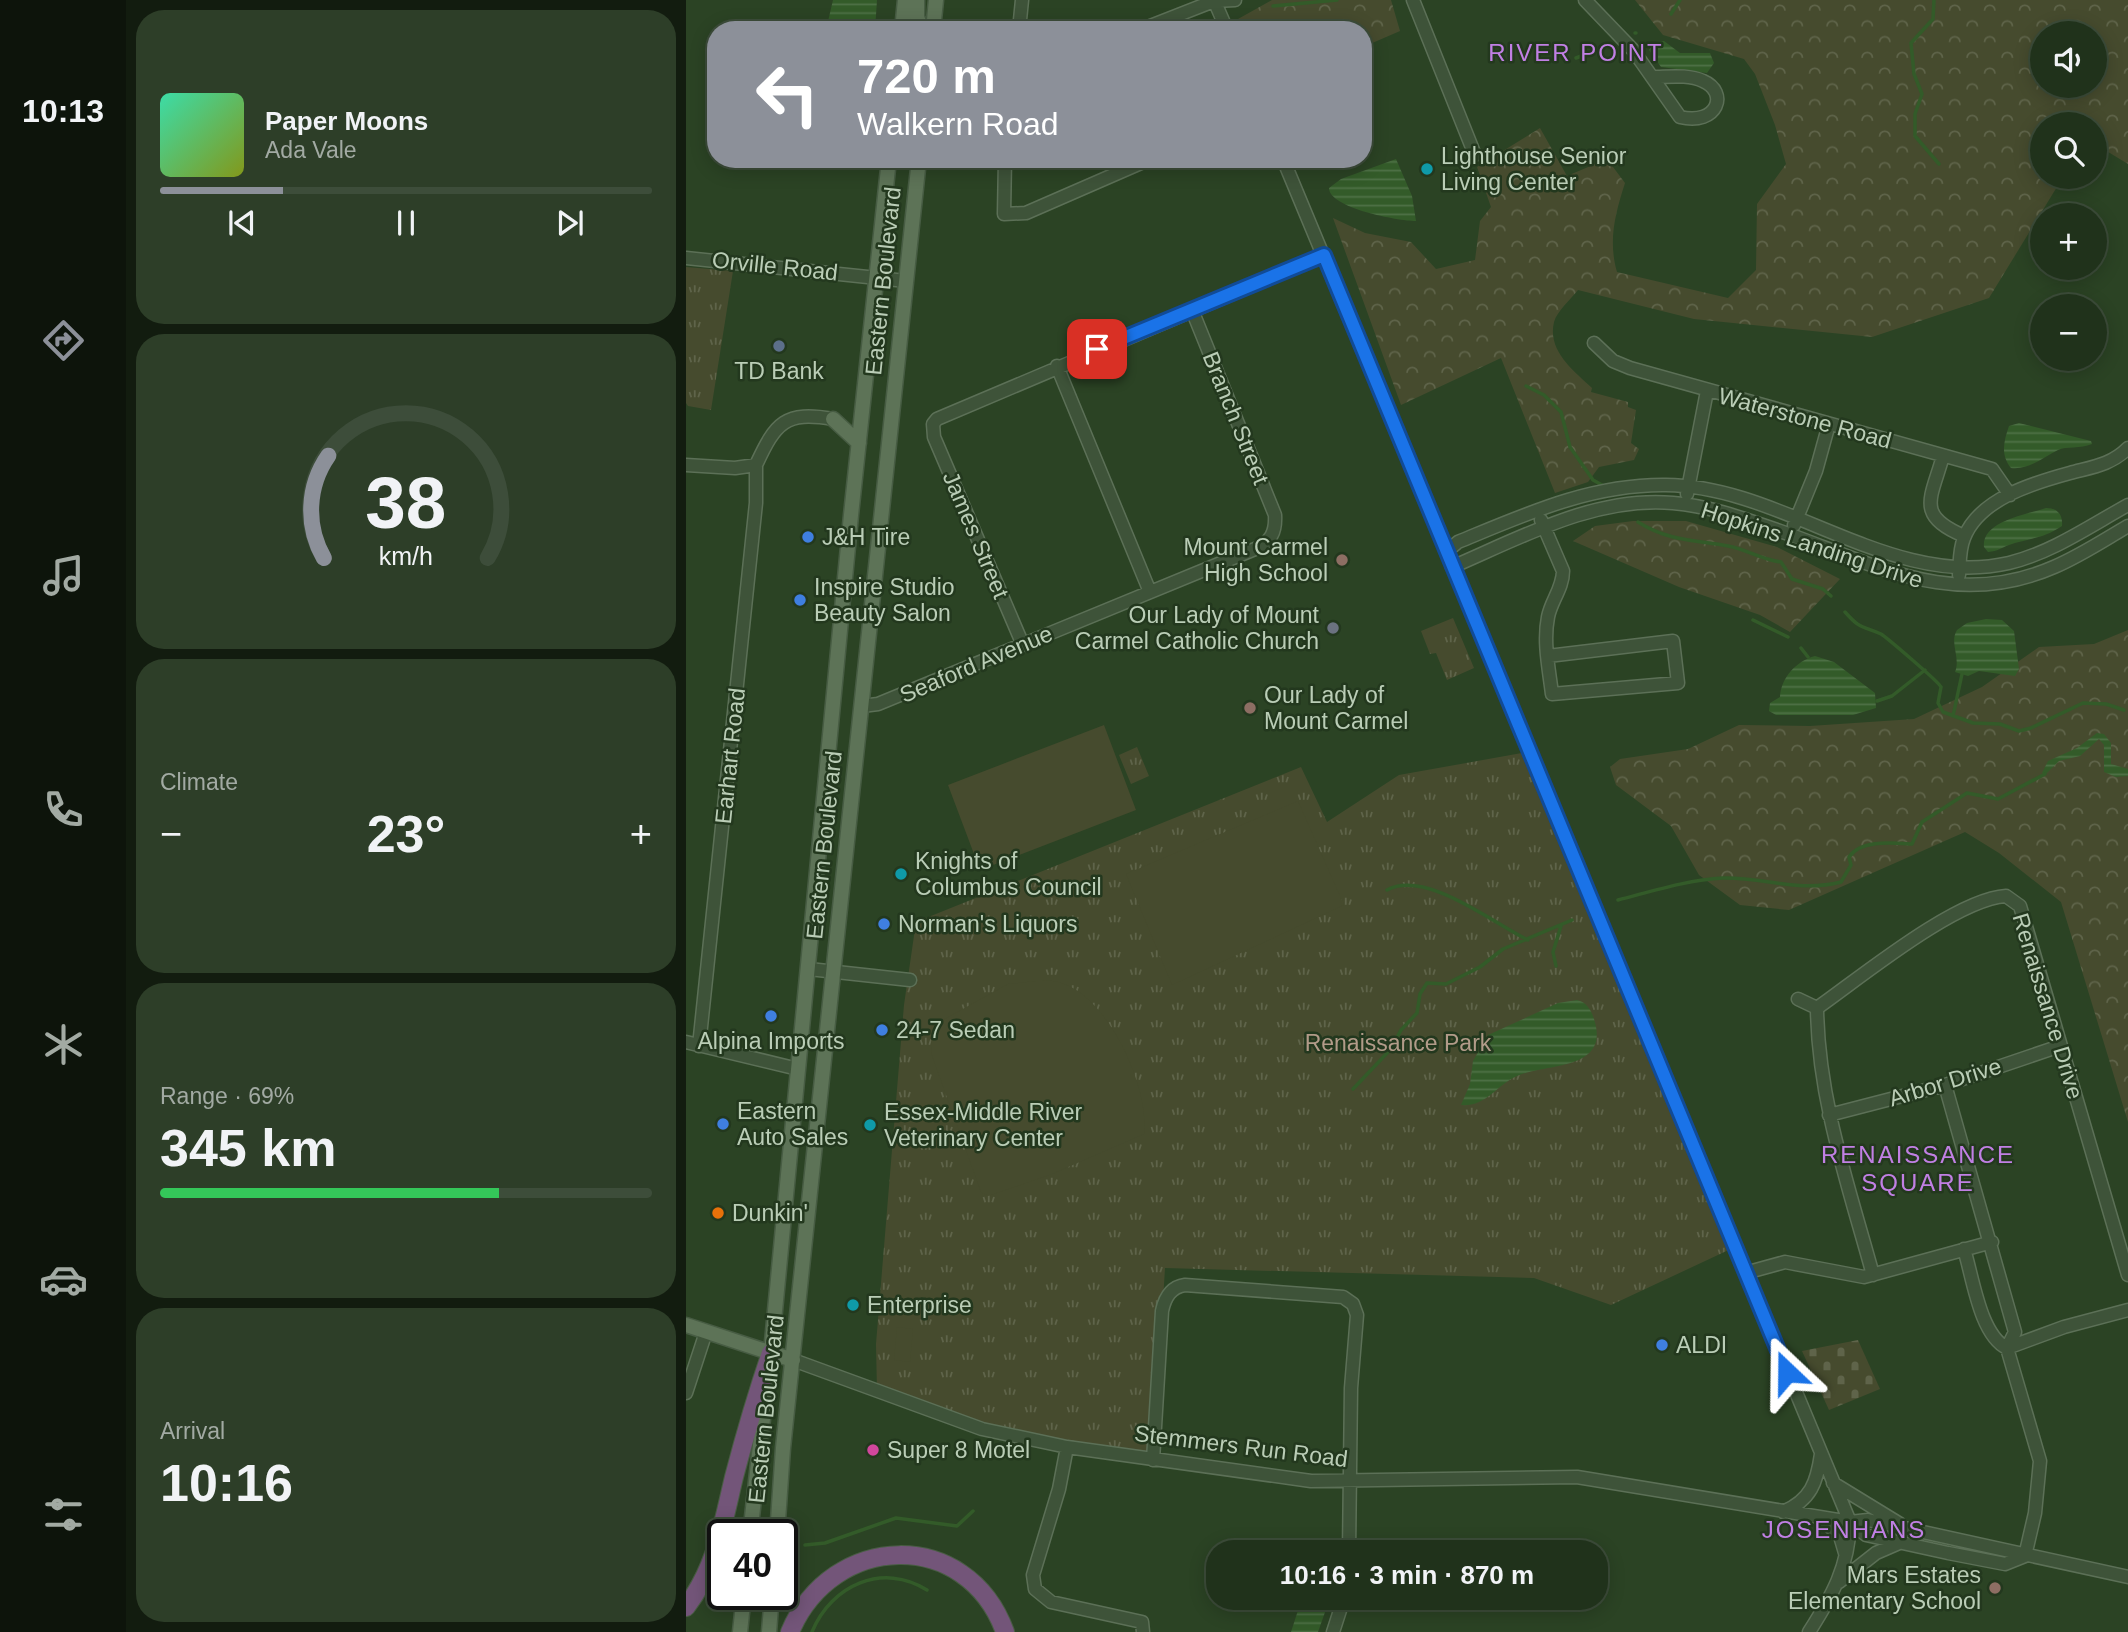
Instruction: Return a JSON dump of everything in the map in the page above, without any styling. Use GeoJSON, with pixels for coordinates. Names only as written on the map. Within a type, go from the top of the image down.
{"type":"FeatureCollection","features":[{"type":"Feature","properties":{"kind":"highway"},"geometry":{"type":"LineString","coordinates":[[686,1607],[701,1585],[719,1542],[755,1401],[771,1353]]}},
{"type":"Feature","properties":{"kind":"highway"},"geometry":{"type":"LineString","coordinates":[[790,1632],[806,1603],[833,1575],[865,1560],[902,1554],[937,1561],[965,1576],[995,1609],[1006,1632]]}},
{"type":"Feature","properties":{"kind":"main road"},"geometry":{"type":"LineString","coordinates":[[903,21],[905,0]]}},
{"type":"Feature","properties":{"kind":"main road"},"geometry":{"type":"LineString","coordinates":[[917,0],[918,21]]}},
{"type":"Feature","properties":{"kind":"main road"},"geometry":{"type":"LineString","coordinates":[[934,21],[936,0]]}},
{"type":"Feature","properties":{"kind":"main road","name":"Eastern Boulevard"},"geometry":{"type":"LineString","coordinates":[[752,1519],[810,969],[887,168]]}},
{"type":"Feature","properties":{"kind":"main road","name":"Eastern Boulevard"},"geometry":{"type":"LineString","coordinates":[[778,1519],[918,168]]}},
{"type":"Feature","properties":{"kind":"main road"},"geometry":{"type":"LineString","coordinates":[[833,419],[853,415],[863,405]]}},
{"type":"Feature","properties":{"kind":"main road"},"geometry":{"type":"LineString","coordinates":[[833,419],[859,443]]}},
{"type":"Feature","properties":{"kind":"main road","name":"Stemmers Run Road"},"geometry":{"type":"LineString","coordinates":[[686,1325],[793,1360]]}},
{"type":"Feature","properties":{"kind":"main road"},"geometry":{"type":"LineString","coordinates":[[740,1632],[742,1610]]}},
{"type":"Feature","properties":{"kind":"main road"},"geometry":{"type":"LineString","coordinates":[[769,1632],[771,1610]]}},
{"type":"Feature","properties":{"kind":"street"},"geometry":{"type":"LineString","coordinates":[[1019,21],[1022,0]]}},
{"type":"Feature","properties":{"kind":"street"},"geometry":{"type":"LineString","coordinates":[[1214,0],[1223,21]]}},
{"type":"Feature","properties":{"kind":"street"},"geometry":{"type":"LineString","coordinates":[[1162,21],[1214,0],[1235,0]]}},
{"type":"Feature","properties":{"kind":"street"},"geometry":{"type":"LineString","coordinates":[[1413,0],[1475,155]]}},
{"type":"Feature","properties":{"kind":"street"},"geometry":{"type":"LineString","coordinates":[[1586,0],[1633,50],[1679,117],[1695,121],[1707,118],[1715,110],[1717,99],[1713,88],[1705,81],[1652,77]]}},
{"type":"Feature","properties":{"kind":"street"},"geometry":{"type":"LineString","coordinates":[[1005,168],[1004,214],[1026,213],[1129,168]]}},
{"type":"Feature","properties":{"kind":"street"},"geometry":{"type":"LineString","coordinates":[[1287,168],[1850,1522],[1866,1535],[2005,1564],[2025,1556],[2035,1513],[2040,1461],[2007,1348],[2015,1332],[1992,1242],[1945,1084]]}},
{"type":"Feature","properties":{"kind":"street"},"geometry":{"type":"LineString","coordinates":[[1150,592],[1056,366],[1324,255]]}},
{"type":"Feature","properties":{"kind":"street","name":"Orville Road"},"geometry":{"type":"LineString","coordinates":[[686,258],[906,281]]}},
{"type":"Feature","properties":{"kind":"street","name":"Branch Street"},"geometry":{"type":"LineString","coordinates":[[1192,310],[1276,515],[1276,528]]}},
{"type":"Feature","properties":{"kind":"street","name":"Waterstone Road"},"geometry":{"type":"LineString","coordinates":[[1594,343],[1613,361],[1630,368],[1992,469],[2001,478],[2010,495]]}},
{"type":"Feature","properties":{"kind":"street","name":"James Street"},"geometry":{"type":"LineString","coordinates":[[1023,645],[937,446],[933,424],[943,414],[1056,366]]}},
{"type":"Feature","properties":{"kind":"street"},"geometry":{"type":"LineString","coordinates":[[1686,505],[1687,486],[1707,391]]}},
{"type":"Feature","properties":{"kind":"street"},"geometry":{"type":"LineString","coordinates":[[686,465],[735,468],[756,466],[767,441],[788,418],[807,415],[833,419]]}},
{"type":"Feature","properties":{"kind":"street"},"geometry":{"type":"LineString","coordinates":[[1790,535],[1816,471],[1829,424]]}},
{"type":"Feature","properties":{"kind":"street"},"geometry":{"type":"LineString","coordinates":[[1958,586],[1964,536],[1986,508],[2010,495],[2069,473],[2114,461],[2128,448]]}},
{"type":"Feature","properties":{"kind":"street"},"geometry":{"type":"LineString","coordinates":[[1943,456],[1931,496],[1931,512],[1941,526],[1964,536]]}},
{"type":"Feature","properties":{"kind":"street","name":"Earhart Road"},"geometry":{"type":"LineString","coordinates":[[699,1046],[756,503],[756,466]]}},
{"type":"Feature","properties":{"kind":"street","name":"Hopkins Landing Drive"},"geometry":{"type":"LineString","coordinates":[[1446,552],[1458,542],[1536,510],[1601,489],[1651,485],[1687,486],[1736,496],[1914,561],[1959,568],[2009,563],[2040,553],[2128,505]]}},
{"type":"Feature","properties":{"kind":"street","name":"Hopkins Landing Drive"},"geometry":{"type":"LineString","coordinates":[[1452,567],[1544,528],[1612,505],[1646,502],[1720,510],[1888,572],[1926,583],[1958,586],[1993,585],[2026,578],[2055,567],[2128,526]]}},
{"type":"Feature","properties":{"kind":"street"},"geometry":{"type":"LineString","coordinates":[[1536,510],[1563,570],[1563,579],[1548,614],[1548,656],[1552,694],[1678,683],[1673,641],[1548,656]]}},
{"type":"Feature","properties":{"kind":"street","name":"Seaford Avenue"},"geometry":{"type":"LineString","coordinates":[[862,706],[878,704],[1262,545],[1276,528]]}},
{"type":"Feature","properties":{"kind":"street","name":"Renaissance Drive"},"geometry":{"type":"LineString","coordinates":[[1817,1008],[1952,914],[1977,901],[2006,896],[2020,906],[2128,1275]]}},
{"type":"Feature","properties":{"kind":"street"},"geometry":{"type":"LineString","coordinates":[[810,969],[911,980]]}},
{"type":"Feature","properties":{"kind":"street"},"geometry":{"type":"LineString","coordinates":[[1798,999],[1817,1008],[1818,1037],[1829,1115],[1873,1275]]}},
{"type":"Feature","properties":{"kind":"street"},"geometry":{"type":"LineString","coordinates":[[686,1042],[798,1069]]}},
{"type":"Feature","properties":{"kind":"street","name":"Arbor Drive"},"geometry":{"type":"LineString","coordinates":[[1829,1115],[1945,1084],[2060,1046]]}},
{"type":"Feature","properties":{"kind":"street"},"geometry":{"type":"LineString","coordinates":[[1745,1273],[1785,1262],[1849,1277],[1873,1275],[1992,1242]]}},
{"type":"Feature","properties":{"kind":"street"},"geometry":{"type":"LineString","coordinates":[[1964,1250],[1986,1326],[1996,1343],[2007,1348],[2064,1327],[2128,1310]]}},
{"type":"Feature","properties":{"kind":"street"},"geometry":{"type":"LineString","coordinates":[[1153,1460],[1162,1311],[1166,1298],[1174,1289],[1185,1286],[1336,1295],[1353,1304],[1357,1315],[1351,1388],[1349,1540]]}},
{"type":"Feature","properties":{"kind":"street"},"geometry":{"type":"LineString","coordinates":[[686,1392],[706,1332]]}},
{"type":"Feature","properties":{"kind":"street","name":"Stemmers Run Road"},"geometry":{"type":"LineString","coordinates":[[793,1360],[982,1429],[1067,1447],[1272,1477],[1350,1483],[1564,1477],[1820,1518],[1850,1522],[1868,1520],[1915,1533],[2005,1549],[2025,1556],[2128,1577]]}},
{"type":"Feature","properties":{"kind":"street"},"geometry":{"type":"LineString","coordinates":[[1067,1447],[1033,1583],[1044,1599],[1143,1627]]}},
{"type":"Feature","properties":{"kind":"street"},"geometry":{"type":"LineString","coordinates":[[1783,1512],[1804,1499],[1812,1490],[1818,1479],[1821,1454]]}},
{"type":"Feature","properties":{"kind":"street"},"geometry":{"type":"LineString","coordinates":[[1833,1483],[1915,1533]]}},
{"type":"Feature","properties":{"kind":"street"},"geometry":{"type":"LineString","coordinates":[[1820,1518],[1840,1536],[1846,1560]]}},
{"type":"Feature","properties":{"kind":"street"},"geometry":{"type":"LineString","coordinates":[[1809,1632],[1839,1582],[1846,1560],[1850,1522]]}},
{"type":"Feature","properties":{"kind":"street"},"geometry":{"type":"LineString","coordinates":[[1839,1582],[1877,1553],[1899,1543]]}},
{"type":"Feature","properties":{"kind":"street"},"geometry":{"type":"LineString","coordinates":[[1333,1632],[1340,1610]]}},
{"type":"Feature","properties":{"kind":"green space"},"geometry":{"type":"Polygon","coordinates":[[[1272,0],[1391,0],[1400,31],[1372,43],[1372,21],[1238,19],[1272,0]]]}},
{"type":"Feature","properties":{"kind":"green space"},"geometry":{"type":"Polygon","coordinates":[[[1635,0],[2128,0],[2128,164],[2107,151],[2107,112],[2030,112],[2030,189],[2056,189],[2047,203],[2030,203],[2030,231],[1989,298],[1872,337],[1694,319],[1578,290],[1561,309],[1554,322],[1554,342],[1564,360],[1592,388],[1591,392],[1628,402],[1628,407],[1636,410],[1631,443],[1639,449],[1634,460],[1599,467],[1588,482],[1555,493],[1501,358],[1401,405],[1333,218],[1365,233],[1411,242],[1436,269],[1475,260],[1480,221],[1491,207],[1477,167],[1540,128],[1567,176],[1607,159],[1625,183],[1614,228],[1613,249],[1617,272],[1728,298],[1756,270],[1757,204],[1786,164],[1775,125],[1755,74],[1744,59],[1663,35],[1635,0]]]}},
{"type":"Feature","properties":{"kind":"green space"},"geometry":{"type":"Polygon","coordinates":[[[686,267],[733,271],[711,410],[688,406],[686,403],[686,267]]]}},
{"type":"Feature","properties":{"kind":"green space"},"geometry":{"type":"Polygon","coordinates":[[[1633,521],[1686,521],[1777,547],[1840,579],[1790,632],[1760,615],[1679,587],[1573,541],[1595,526],[1633,521]]]}},
{"type":"Feature","properties":{"kind":"green space"},"geometry":{"type":"Polygon","coordinates":[[[1453,618],[1474,668],[1447,680],[1436,653],[1430,654],[1421,631],[1453,618]]]}},
{"type":"Feature","properties":{"kind":"green space"},"geometry":{"type":"Polygon","coordinates":[[[2128,630],[2128,1122],[2061,902],[1999,853],[1965,832],[1789,910],[1740,905],[1699,875],[1671,826],[1616,785],[1610,767],[1620,759],[1688,749],[1739,725],[1810,726],[1914,719],[1982,687],[2039,647],[2094,644],[2128,630]]]}},
{"type":"Feature","properties":{"kind":"green space"},"geometry":{"type":"Polygon","coordinates":[[[1104,725],[1136,810],[980,870],[948,785],[1104,725]]]}},
{"type":"Feature","properties":{"kind":"green space"},"geometry":{"type":"Polygon","coordinates":[[[1137,747],[1149,776],[1131,784],[1119,755],[1137,747]]]}},
{"type":"Feature","properties":{"kind":"green space","name":"Renaissance Park"},"geometry":{"type":"Polygon","coordinates":[[[1528,752],[1735,1247],[1611,1305],[1534,1278],[1165,1268],[1153,1460],[1036,1442],[877,1390],[876,1344],[904,1005],[916,922],[1301,767],[1327,822],[1399,775],[1528,752]]]}},
{"type":"Feature","properties":{"kind":"green space"},"geometry":{"type":"Polygon","coordinates":[[[1298,801],[1344,905],[1172,985],[1126,874],[1298,801]]]}},
{"type":"Feature","properties":{"kind":"green space"},"geometry":{"type":"Polygon","coordinates":[[[1055,981],[1076,990],[1093,1004],[1108,1023],[1122,1045],[1140,1092],[1144,1134],[1052,1174],[988,1196],[981,1192],[931,1053],[932,1026],[1008,984],[1055,981]]]}},
{"type":"Feature","properties":{"kind":"green space"},"geometry":{"type":"Polygon","coordinates":[[[897,1327],[913,1329],[910,1362],[894,1360],[897,1327]]]}},
{"type":"Feature","properties":{"kind":"green space"},"geometry":{"type":"Polygon","coordinates":[[[1858,1340],[1880,1389],[1829,1410],[1802,1351],[1858,1340]]]}},
{"type":"Feature","properties":{"kind":"shaded area"},"geometry":{"type":"Polygon","coordinates":[[[833,0],[877,0],[876,21],[828,21],[833,0]]]}},
{"type":"Feature","properties":{"kind":"shaded area"},"geometry":{"type":"Polygon","coordinates":[[[1664,41],[1680,53],[1710,53],[1714,63],[1707,73],[1661,67],[1649,50],[1655,42],[1664,41]]]}},
{"type":"Feature","properties":{"kind":"shaded area"},"geometry":{"type":"Polygon","coordinates":[[[1396,159],[1412,196],[1416,221],[1366,212],[1340,202],[1332,195],[1329,188],[1341,179],[1396,159]]]}},
{"type":"Feature","properties":{"kind":"shaded area"},"geometry":{"type":"Polygon","coordinates":[[[2019,423],[2091,441],[2092,444],[2061,449],[2030,465],[2011,468],[2005,458],[2005,442],[2009,426],[2019,423]]]}},
{"type":"Feature","properties":{"kind":"shaded area"},"geometry":{"type":"Polygon","coordinates":[[[2046,508],[2059,513],[2062,526],[2042,536],[1994,551],[1988,552],[1984,547],[1985,538],[1998,525],[2046,508]]]}},
{"type":"Feature","properties":{"kind":"shaded area"},"geometry":{"type":"Polygon","coordinates":[[[1986,619],[2002,620],[2014,631],[2019,669],[2015,676],[1979,671],[1968,676],[1955,672],[1957,661],[1954,640],[1957,630],[1967,623],[1986,619]]]}},
{"type":"Feature","properties":{"kind":"shaded area"},"geometry":{"type":"Polygon","coordinates":[[[1815,656],[1834,662],[1875,693],[1876,708],[1853,715],[1776,715],[1769,711],[1770,703],[1780,697],[1783,683],[1791,671],[1815,656]]]}},
{"type":"Feature","properties":{"kind":"shaded area"},"geometry":{"type":"Polygon","coordinates":[[[2097,733],[2104,734],[2111,743],[2111,764],[2128,769],[2128,776],[2116,777],[2104,772],[2104,745],[2099,739],[2080,756],[2059,761],[2047,773],[2042,773],[2048,761],[2077,748],[2097,733]]]}},
{"type":"Feature","properties":{"kind":"shaded area"},"geometry":{"type":"Polygon","coordinates":[[[1577,1000],[1586,1004],[1591,1012],[1597,1036],[1593,1048],[1585,1056],[1573,1062],[1517,1076],[1478,1103],[1461,1105],[1470,1084],[1473,1061],[1488,1035],[1558,1003],[1577,1000]]]}},
{"type":"Feature","properties":{"kind":"shaded area"},"geometry":{"type":"Polygon","coordinates":[[[1298,1610],[1326,1610],[1318,1632],[1291,1632],[1298,1610]]]}},
{"type":"Feature","properties":{"kind":"waterway"},"geometry":{"type":"LineString","coordinates":[[1273,6],[1337,0]]}},
{"type":"Feature","properties":{"kind":"waterway"},"geometry":{"type":"LineString","coordinates":[[1671,14],[1680,0]]}},
{"type":"Feature","properties":{"kind":"waterway"},"geometry":{"type":"LineString","coordinates":[[1934,0],[1933,19],[1911,43],[1914,74],[1922,94],[1915,114],[1915,136],[1939,164]]}},
{"type":"Feature","properties":{"kind":"waterway"},"geometry":{"type":"LineString","coordinates":[[1576,58],[1608,46]]}},
{"type":"Feature","properties":{"kind":"waterway"},"geometry":{"type":"LineString","coordinates":[[1526,386],[1544,395],[1561,412],[1570,447],[1593,480],[1602,485]]}},
{"type":"Feature","properties":{"kind":"waterway"},"geometry":{"type":"LineString","coordinates":[[1638,522],[1660,533],[1735,547],[1781,562],[1792,579],[1823,589],[1831,596]]}},
{"type":"Feature","properties":{"kind":"waterway"},"geometry":{"type":"LineString","coordinates":[[1845,612],[1858,624],[1885,637],[1938,683],[1941,687],[1938,703],[1943,712],[1973,723],[2000,724],[2019,731],[2083,703],[2106,704],[2124,710]]}},
{"type":"Feature","properties":{"kind":"waterway"},"geometry":{"type":"LineString","coordinates":[[1753,620],[1788,637]]}},
{"type":"Feature","properties":{"kind":"waterway"},"geometry":{"type":"LineString","coordinates":[[1801,648],[1808,657]]}},
{"type":"Feature","properties":{"kind":"waterway"},"geometry":{"type":"LineString","coordinates":[[1877,701],[1892,696],[1925,670]]}},
{"type":"Feature","properties":{"kind":"waterway"},"geometry":{"type":"LineString","coordinates":[[1953,716],[1962,674]]}},
{"type":"Feature","properties":{"kind":"waterway"},"geometry":{"type":"LineString","coordinates":[[1618,900],[1683,883],[1710,879],[1738,878],[1810,886],[1841,882],[1851,865],[1849,857],[1861,847],[1878,843],[1912,844],[1922,822],[1967,793],[1998,799],[2045,774]]}},
{"type":"Feature","properties":{"kind":"waterway"},"geometry":{"type":"LineString","coordinates":[[1387,890],[1403,885],[1440,892],[1528,940]]}},
{"type":"Feature","properties":{"kind":"waterway"},"geometry":{"type":"LineString","coordinates":[[1353,1089],[1390,1050],[1401,1030],[1417,1013],[1420,994],[1427,983],[1446,984],[1480,967],[1503,949],[1572,920]]}},
{"type":"Feature","properties":{"kind":"waterway"},"geometry":{"type":"LineString","coordinates":[[1556,966],[1553,952],[1561,926]]}},
{"type":"Feature","properties":{"kind":"waterway"},"geometry":{"type":"LineString","coordinates":[[805,1545],[825,1543],[896,1518],[957,1526],[973,1511]]}},
{"type":"Feature","properties":{"kind":"waterway"},"geometry":{"type":"LineString","coordinates":[[812,1632],[832,1602],[860,1583],[893,1578],[927,1590]]}},
{"type":"Feature","properties":{"kind":"place","name":"Lighthouse Senior Living Center"},"geometry":{"type":"Point","coordinates":[1427,169]}},
{"type":"Feature","properties":{"kind":"place","name":"TD Bank"},"geometry":{"type":"Point","coordinates":[779,346]}},
{"type":"Feature","properties":{"kind":"place","name":"J&H Tire"},"geometry":{"type":"Point","coordinates":[808,537]}},
{"type":"Feature","properties":{"kind":"place","name":"Mount Carmel High School"},"geometry":{"type":"Point","coordinates":[1342,560]}},
{"type":"Feature","properties":{"kind":"place","name":"Inspire Studio Beauty Salon"},"geometry":{"type":"Point","coordinates":[800,600]}},
{"type":"Feature","properties":{"kind":"place","name":"Our Lady of Mount Carmel Catholic Church"},"geometry":{"type":"Point","coordinates":[1333,628]}},
{"type":"Feature","properties":{"kind":"place","name":"Our Lady of Mount Carmel"},"geometry":{"type":"Point","coordinates":[1250,708]}},
{"type":"Feature","properties":{"kind":"place","name":"Knights of Columbus Council"},"geometry":{"type":"Point","coordinates":[901,874]}},
{"type":"Feature","properties":{"kind":"place","name":"Norman's Liquors"},"geometry":{"type":"Point","coordinates":[884,924]}},
{"type":"Feature","properties":{"kind":"place","name":"Alpina Imports"},"geometry":{"type":"Point","coordinates":[771,1016]}},
{"type":"Feature","properties":{"kind":"place","name":"24-7 Sedan"},"geometry":{"type":"Point","coordinates":[882,1030]}},
{"type":"Feature","properties":{"kind":"place","name":"Eastern Auto Sales"},"geometry":{"type":"Point","coordinates":[723,1124]}},
{"type":"Feature","properties":{"kind":"place","name":"Essex-Middle River Veterinary Center"},"geometry":{"type":"Point","coordinates":[870,1125]}},
{"type":"Feature","properties":{"kind":"place","name":"Dunkin'"},"geometry":{"type":"Point","coordinates":[718,1213]}},
{"type":"Feature","properties":{"kind":"place","name":"Enterprise"},"geometry":{"type":"Point","coordinates":[853,1305]}},
{"type":"Feature","properties":{"kind":"place","name":"ALDI"},"geometry":{"type":"Point","coordinates":[1662,1345]}},
{"type":"Feature","properties":{"kind":"place","name":"Super 8 Motel"},"geometry":{"type":"Point","coordinates":[873,1450]}},
{"type":"Feature","properties":{"kind":"place","name":"Mars Estates Elementary School"},"geometry":{"type":"Point","coordinates":[1995,1588]}},
{"type":"Feature","properties":{"kind":"district","name":"RIVER POINT"},"geometry":{"type":"Point","coordinates":[1576,52]}},
{"type":"Feature","properties":{"kind":"district","name":"RENAISSANCE SQUARE"},"geometry":{"type":"Point","coordinates":[1918,1168]}},
{"type":"Feature","properties":{"kind":"district","name":"JOSENHANS"},"geometry":{"type":"Point","coordinates":[1844,1529]}},
{"type":"Feature","properties":{"kind":"route"},"geometry":{"type":"LineString","coordinates":[[1097,349],[1324,255],[1531,760],[1787,1372]]}}]}
